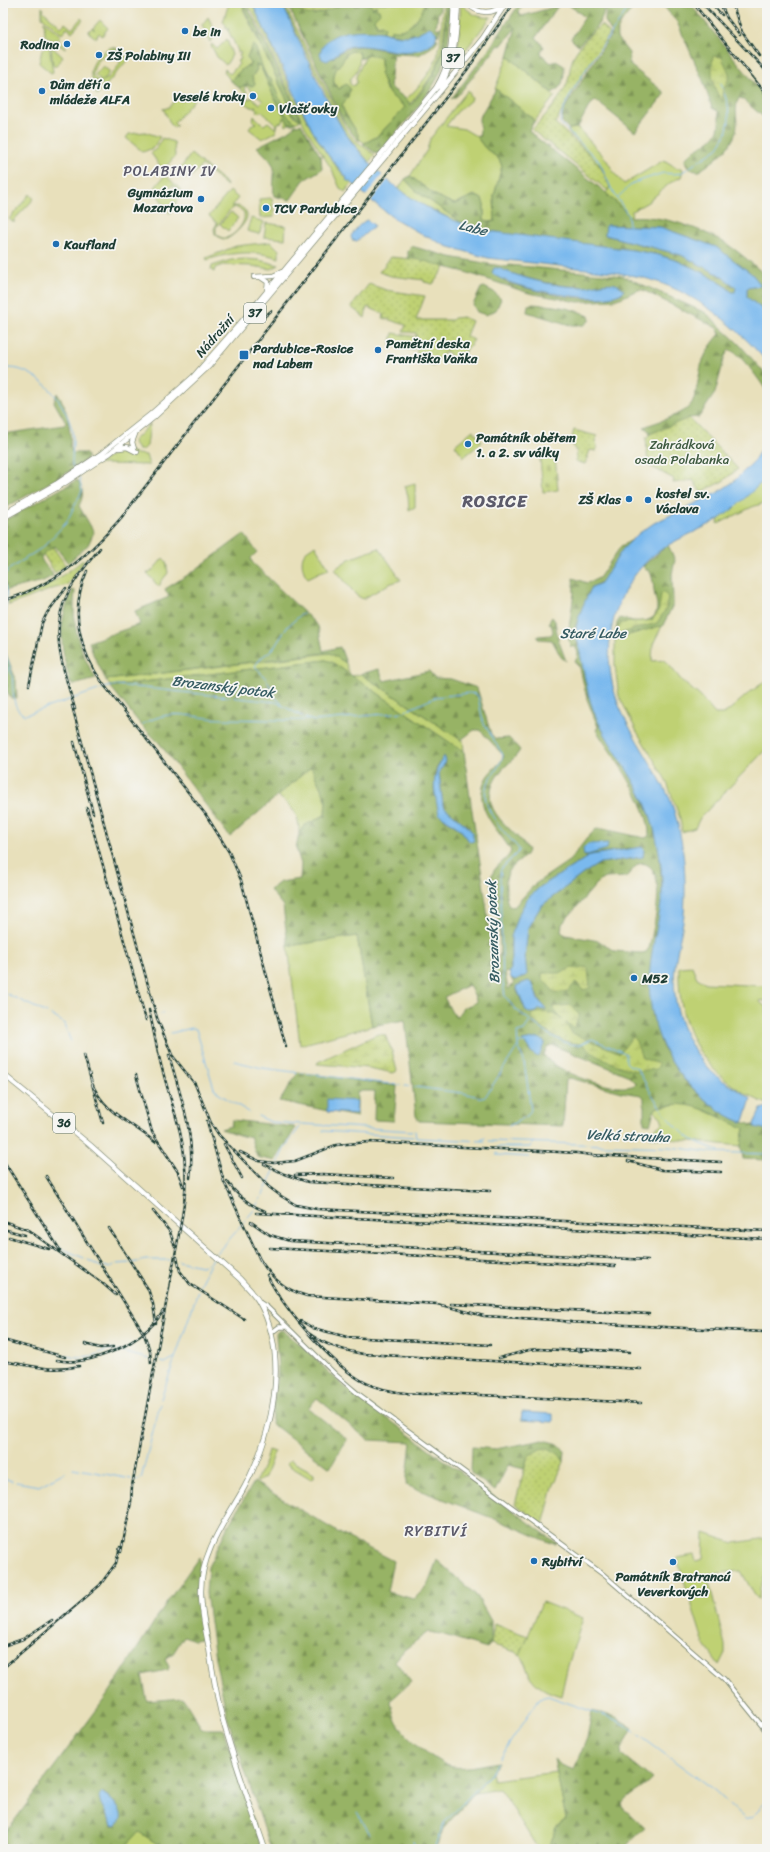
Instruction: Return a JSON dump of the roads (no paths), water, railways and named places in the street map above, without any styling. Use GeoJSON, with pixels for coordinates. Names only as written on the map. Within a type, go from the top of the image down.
{"type":"FeatureCollection","features":[{"type":"Feature","properties":{"kind":"main road"},"geometry":{"type":"LineString","coordinates":[[451,3],[454,23]]}},
{"type":"Feature","properties":{"kind":"main road","name":"37"},"geometry":{"type":"LineString","coordinates":[[382,157],[438,83],[450,57],[454,23],[454,3]]}},
{"type":"Feature","properties":{"kind":"main road","name":"37"},"geometry":{"type":"LineString","coordinates":[[347,199],[427,107],[440,87],[452,63],[456,39],[458,3]]}},
{"type":"Feature","properties":{"kind":"main road"},"geometry":{"type":"LineString","coordinates":[[467,3],[475,10],[487,12],[496,10],[505,3]]}},
{"type":"Feature","properties":{"kind":"main road"},"geometry":{"type":"LineString","coordinates":[[427,107],[483,38],[505,3]]}},
{"type":"Feature","properties":{"kind":"main road","name":"Nádražní"},"geometry":{"type":"LineString","coordinates":[[82,470],[139,425],[202,367],[347,199]]}},
{"type":"Feature","properties":{"kind":"main road","name":"Nádražní"},"geometry":{"type":"LineString","coordinates":[[137,432],[209,366],[347,199]]}},
{"type":"Feature","properties":{"kind":"main road"},"geometry":{"type":"LineString","coordinates":[[263,297],[268,287],[268,282],[265,279],[254,277],[275,276],[288,267]]}},
{"type":"Feature","properties":{"kind":"main road"},"geometry":{"type":"LineString","coordinates":[[114,449],[126,446],[137,452],[132,443],[137,432]]}},
{"type":"Feature","properties":{"kind":"main road","name":"37"},"geometry":{"type":"LineString","coordinates":[[3,518],[82,470],[137,432]]}},
{"type":"Feature","properties":{"kind":"main road","name":"37"},"geometry":{"type":"LineString","coordinates":[[3,514],[72,476]]}},
{"type":"Feature","properties":{"kind":"main road","name":"36"},"geometry":{"type":"LineString","coordinates":[[3,1074],[64,1123],[240,1279],[258,1302]]}},
{"type":"Feature","properties":{"kind":"main road"},"geometry":{"type":"LineString","coordinates":[[258,1302],[271,1333],[274,1356],[274,1378],[271,1410],[265,1436],[245,1485],[209,1552],[203,1569],[201,1590],[203,1613],[220,1706],[265,1849]]}},
{"type":"Feature","properties":{"kind":"street"},"geometry":{"type":"LineString","coordinates":[[258,1302],[265,1306],[350,1387],[598,1570],[662,1624],[724,1679],[767,1732]]}},
{"type":"Feature","properties":{"kind":"street"},"geometry":{"type":"LineString","coordinates":[[271,1333],[279,1327],[287,1327]]}},
{"type":"Feature","properties":{"kind":"water","name":"Labe"},"geometry":{"type":"Polygon","coordinates":[[[252,3],[282,3],[320,86],[344,131],[372,166],[407,195],[446,217],[488,231],[633,250],[659,255],[678,261],[704,273],[724,285],[732,292],[735,292],[736,287],[718,274],[681,255],[605,235],[606,225],[660,227],[716,247],[752,274],[760,284],[760,286],[747,288],[747,297],[767,313],[767,362],[739,332],[723,319],[706,306],[670,287],[650,280],[630,275],[629,277],[629,275],[613,272],[488,258],[446,246],[392,217],[352,183],[346,180],[347,178],[328,155],[312,130],[252,3]]]}},
{"type":"Feature","properties":{"kind":"water"},"geometry":{"type":"Polygon","coordinates":[[[430,27],[436,32],[435,40],[431,44],[420,49],[401,51],[363,46],[349,46],[327,61],[322,59],[320,53],[324,45],[330,39],[346,32],[365,30],[408,36],[430,27]]]}},
{"type":"Feature","properties":{"kind":"water"},"geometry":{"type":"Polygon","coordinates":[[[367,220],[374,225],[373,227],[357,241],[352,240],[351,236],[354,232],[367,220]]]}},
{"type":"Feature","properties":{"kind":"water"},"geometry":{"type":"Polygon","coordinates":[[[494,268],[529,279],[562,286],[588,287],[610,283],[620,286],[624,290],[616,295],[601,297],[582,297],[560,294],[517,285],[501,279],[492,273],[494,268]]]}},
{"type":"Feature","properties":{"kind":"water","name":"Staré Labe"},"geometry":{"type":"Polygon","coordinates":[[[767,439],[767,478],[726,515],[662,549],[640,569],[627,586],[618,605],[612,625],[610,646],[610,667],[613,688],[620,708],[670,799],[679,827],[685,870],[685,900],[674,980],[680,1020],[691,1044],[707,1067],[717,1077],[751,1099],[744,1121],[741,1122],[713,1106],[690,1085],[671,1060],[657,1032],[650,1001],[649,985],[651,959],[662,894],[661,868],[657,842],[653,825],[643,798],[605,734],[594,712],[586,683],[576,637],[576,630],[580,614],[592,587],[601,583],[622,550],[638,534],[654,523],[717,493],[733,482],[753,462],[767,439]]]}},
{"type":"Feature","properties":{"kind":"water"},"geometry":{"type":"Polygon","coordinates":[[[444,756],[446,761],[439,773],[443,806],[467,826],[472,832],[474,841],[470,842],[460,829],[439,814],[434,784],[437,771],[444,756]]]}},
{"type":"Feature","properties":{"kind":"water"},"geometry":{"type":"Polygon","coordinates":[[[608,843],[607,849],[584,856],[583,849],[588,844],[608,843]]]}},
{"type":"Feature","properties":{"kind":"water"},"geometry":{"type":"Polygon","coordinates":[[[642,847],[644,850],[643,857],[600,863],[584,873],[541,906],[528,927],[525,956],[527,975],[515,980],[511,978],[509,972],[511,969],[511,937],[517,917],[528,898],[540,887],[591,855],[642,847]]]}},
{"type":"Feature","properties":{"kind":"water"},"geometry":{"type":"Polygon","coordinates":[[[528,981],[533,984],[538,1000],[546,1010],[540,1009],[536,1012],[529,1013],[526,1011],[516,986],[528,981]]]}},
{"type":"Feature","properties":{"kind":"water"},"geometry":{"type":"Polygon","coordinates":[[[539,1038],[545,1042],[539,1057],[533,1054],[527,1045],[522,1041],[539,1038]]]}},
{"type":"Feature","properties":{"kind":"water"},"geometry":{"type":"Polygon","coordinates":[[[327,1099],[357,1101],[356,1114],[327,1112],[327,1099]]]}},
{"type":"Feature","properties":{"kind":"water"},"geometry":{"type":"Polygon","coordinates":[[[767,1107],[767,1130],[755,1127],[754,1124],[761,1109],[767,1107]]]}},
{"type":"Feature","properties":{"kind":"water"},"geometry":{"type":"Polygon","coordinates":[[[522,1412],[553,1414],[553,1422],[521,1420],[522,1412]]]}},
{"type":"Feature","properties":{"kind":"water"},"geometry":{"type":"Polygon","coordinates":[[[102,1793],[116,1805],[120,1811],[121,1819],[116,1826],[112,1825],[101,1804],[99,1797],[102,1793]]]}},
{"type":"Feature","properties":{"kind":"waterway"},"geometry":{"type":"LineString","coordinates":[[629,226],[628,215],[612,190],[599,161],[560,123],[563,112],[577,83],[626,11],[635,3]]}},
{"type":"Feature","properties":{"kind":"waterway"},"geometry":{"type":"LineString","coordinates":[[618,197],[633,183],[663,173],[681,173],[717,149],[726,134],[729,120],[728,105],[721,83]]}},
{"type":"Feature","properties":{"kind":"waterway"},"geometry":{"type":"LineString","coordinates":[[3,368],[18,369],[37,378],[59,401],[65,410],[72,430],[72,464],[74,469]]}},
{"type":"Feature","properties":{"kind":"waterway"},"geometry":{"type":"LineString","coordinates":[[3,577],[8,570],[43,547],[66,523],[82,491],[79,477]]}},
{"type":"Feature","properties":{"kind":"waterway","name":"Brozanský potok"},"geometry":{"type":"LineString","coordinates":[[3,577],[7,595],[3,625]]}},
{"type":"Feature","properties":{"kind":"waterway"},"geometry":{"type":"LineString","coordinates":[[282,704],[275,697],[267,680],[255,666],[262,657],[273,649],[288,626],[303,613]]}},
{"type":"Feature","properties":{"kind":"waterway","name":"Brozanský potok"},"geometry":{"type":"LineString","coordinates":[[3,648],[10,664],[15,703],[20,712],[25,715],[117,685],[276,702],[305,718],[314,721],[403,712],[436,697],[469,693],[476,694],[478,696],[483,722],[503,755],[487,785],[485,794],[486,802],[495,820],[519,849],[519,851],[501,869],[500,876],[503,983],[505,996],[515,1009],[551,1036],[569,1044],[579,1045],[592,1039],[625,1053],[626,1062],[637,1068],[654,1097],[674,1124],[691,1139],[719,1151]]}},
{"type":"Feature","properties":{"kind":"waterway"},"geometry":{"type":"LineString","coordinates":[[3,681],[9,667]]}},
{"type":"Feature","properties":{"kind":"waterway"},"geometry":{"type":"LineString","coordinates":[[143,724],[154,719],[174,715],[224,719],[308,720]]}},
{"type":"Feature","properties":{"kind":"waterway","name":"Velká strouha"},"geometry":{"type":"LineString","coordinates":[[7,994],[47,1013]]}},
{"type":"Feature","properties":{"kind":"waterway","name":"Velká strouha"},"geometry":{"type":"LineString","coordinates":[[51,1015],[64,1023],[71,1042]]}},
{"type":"Feature","properties":{"kind":"waterway"},"geometry":{"type":"LineString","coordinates":[[509,1126],[527,1116],[531,1110],[524,1061],[518,1046],[517,1032],[524,1030],[531,1020]]}},
{"type":"Feature","properties":{"kind":"waterway","name":"Velká strouha"},"geometry":{"type":"LineString","coordinates":[[171,1033],[192,1028],[196,1029],[214,1088],[219,1094],[249,1112]]}},
{"type":"Feature","properties":{"kind":"waterway"},"geometry":{"type":"LineString","coordinates":[[518,1043],[525,1043]]}},
{"type":"Feature","properties":{"kind":"waterway"},"geometry":{"type":"LineString","coordinates":[[234,1061],[262,1068],[463,1093],[483,1098],[518,1046]]}},
{"type":"Feature","properties":{"kind":"waterway","name":"Velká strouha"},"geometry":{"type":"LineString","coordinates":[[258,1116],[271,1122],[412,1131]]}},
{"type":"Feature","properties":{"kind":"waterway"},"geometry":{"type":"LineString","coordinates":[[263,1195],[284,1149],[302,1124]]}},
{"type":"Feature","properties":{"kind":"waterway"},"geometry":{"type":"LineString","coordinates":[[323,1131],[413,1137]]}},
{"type":"Feature","properties":{"kind":"waterway","name":"Velká strouha"},"geometry":{"type":"LineString","coordinates":[[415,1131],[416,1138],[485,1141]]}},
{"type":"Feature","properties":{"kind":"waterway","name":"Velká strouha"},"geometry":{"type":"LineString","coordinates":[[481,1140],[485,1138]]}},
{"type":"Feature","properties":{"kind":"waterway","name":"Velká strouha"},"geometry":{"type":"LineString","coordinates":[[489,1141],[669,1147],[710,1152],[767,1154]]}},
{"type":"Feature","properties":{"kind":"waterway"},"geometry":{"type":"LineString","coordinates":[[497,1147],[531,1147],[533,1142]]}},
{"type":"Feature","properties":{"kind":"waterway"},"geometry":{"type":"LineString","coordinates":[[497,1153],[497,1155],[529,1157]]}},
{"type":"Feature","properties":{"kind":"waterway"},"geometry":{"type":"LineString","coordinates":[[256,1206],[261,1198]]}},
{"type":"Feature","properties":{"kind":"waterway"},"geometry":{"type":"LineString","coordinates":[[248,1217],[255,1209]]}},
{"type":"Feature","properties":{"kind":"waterway"},"geometry":{"type":"LineString","coordinates":[[216,1254],[242,1225]]}},
{"type":"Feature","properties":{"kind":"waterway"},"geometry":{"type":"LineString","coordinates":[[58,1247],[84,1258]]}},
{"type":"Feature","properties":{"kind":"waterway"},"geometry":{"type":"LineString","coordinates":[[199,1286],[213,1258]]}},
{"type":"Feature","properties":{"kind":"waterway"},"geometry":{"type":"LineString","coordinates":[[88,1260],[101,1267]]}},
{"type":"Feature","properties":{"kind":"waterway"},"geometry":{"type":"LineString","coordinates":[[132,1263],[146,1260],[169,1260]]}},
{"type":"Feature","properties":{"kind":"waterway"},"geometry":{"type":"LineString","coordinates":[[179,1261],[201,1266],[208,1264]]}},
{"type":"Feature","properties":{"kind":"waterway"},"geometry":{"type":"LineString","coordinates":[[117,1264],[130,1263]]}},
{"type":"Feature","properties":{"kind":"waterway"},"geometry":{"type":"LineString","coordinates":[[104,1266],[110,1268],[114,1265]]}},
{"type":"Feature","properties":{"kind":"waterway"},"geometry":{"type":"LineString","coordinates":[[161,1399],[198,1291]]}},
{"type":"Feature","properties":{"kind":"waterway"},"geometry":{"type":"LineString","coordinates":[[66,1355],[77,1357],[92,1356],[110,1349],[149,1359]]}},
{"type":"Feature","properties":{"kind":"waterway"},"geometry":{"type":"LineString","coordinates":[[160,1362],[165,1363],[174,1358]]}},
{"type":"Feature","properties":{"kind":"waterway"},"geometry":{"type":"LineString","coordinates":[[134,1480],[141,1479],[160,1404]]}},
{"type":"Feature","properties":{"kind":"waterway"},"geometry":{"type":"LineString","coordinates":[[73,1468],[131,1479]]}},
{"type":"Feature","properties":{"kind":"waterway"},"geometry":{"type":"LineString","coordinates":[[16,1482],[39,1486],[65,1472]]}},
{"type":"Feature","properties":{"kind":"waterway"},"geometry":{"type":"LineString","coordinates":[[3,1478],[12,1481]]}},
{"type":"Feature","properties":{"kind":"waterway"},"geometry":{"type":"LineString","coordinates":[[500,1758],[536,1703],[540,1698],[548,1696],[616,1720],[625,1725],[714,1790],[745,1819],[751,1817],[767,1801]]}},
{"type":"Feature","properties":{"kind":"waterway"},"geometry":{"type":"LineString","coordinates":[[434,1849],[444,1823],[488,1777],[498,1762]]}},
{"type":"Feature","properties":{"kind":"waterway"},"geometry":{"type":"LineString","coordinates":[[357,1812],[370,1834]]}},
{"type":"Feature","properties":{"kind":"waterway"},"geometry":{"type":"LineString","coordinates":[[413,1841],[415,1849]]}},
{"type":"Feature","properties":{"kind":"railway"},"geometry":{"type":"LineString","coordinates":[[3,601],[38,587],[54,578],[82,558],[121,518],[467,70],[514,3]]}},
{"type":"Feature","properties":{"kind":"railway"},"geometry":{"type":"LineString","coordinates":[[693,3],[767,95]]}},
{"type":"Feature","properties":{"kind":"railway"},"geometry":{"type":"LineString","coordinates":[[702,3],[767,72]]}},
{"type":"Feature","properties":{"kind":"railway"},"geometry":{"type":"LineString","coordinates":[[711,3],[722,15]]}},
{"type":"Feature","properties":{"kind":"railway"},"geometry":{"type":"LineString","coordinates":[[720,3],[727,18],[740,35]]}},
{"type":"Feature","properties":{"kind":"railway"},"geometry":{"type":"LineString","coordinates":[[732,3],[742,32],[759,56]]}},
{"type":"Feature","properties":{"kind":"railway"},"geometry":{"type":"LineString","coordinates":[[265,316],[271,311]]}},
{"type":"Feature","properties":{"kind":"railway"},"geometry":{"type":"LineString","coordinates":[[75,709],[66,680],[60,651],[59,622],[62,607],[71,587],[100,548]]}},
{"type":"Feature","properties":{"kind":"railway"},"geometry":{"type":"LineString","coordinates":[[87,571],[82,586],[78,616],[79,630],[88,658],[104,685],[206,815],[229,852],[241,880],[286,1047]]}},
{"type":"Feature","properties":{"kind":"railway"},"geometry":{"type":"LineString","coordinates":[[29,685],[42,623],[47,613],[66,588]]}},
{"type":"Feature","properties":{"kind":"railway"},"geometry":{"type":"LineString","coordinates":[[72,706],[157,1018],[172,1055],[195,1084],[211,1123],[219,1135],[269,1187],[296,1205],[317,1209],[767,1231]]}},
{"type":"Feature","properties":{"kind":"railway"},"geometry":{"type":"LineString","coordinates":[[74,742],[93,813]]}},
{"type":"Feature","properties":{"kind":"railway"},"geometry":{"type":"LineString","coordinates":[[87,808],[146,1020]]}},
{"type":"Feature","properties":{"kind":"railway"},"geometry":{"type":"LineString","coordinates":[[121,1552],[185,1193],[184,1155],[182,1143],[177,1119],[161,1064],[149,1010]]}},
{"type":"Feature","properties":{"kind":"railway"},"geometry":{"type":"LineString","coordinates":[[84,1055],[103,1123]]}},
{"type":"Feature","properties":{"kind":"railway"},"geometry":{"type":"LineString","coordinates":[[169,1055],[189,1131],[191,1147],[190,1178]]}},
{"type":"Feature","properties":{"kind":"railway"},"geometry":{"type":"LineString","coordinates":[[136,1075],[152,1132],[178,1172],[183,1186]]}},
{"type":"Feature","properties":{"kind":"railway"},"geometry":{"type":"LineString","coordinates":[[91,1081],[96,1092],[110,1109],[155,1142]]}},
{"type":"Feature","properties":{"kind":"railway"},"geometry":{"type":"LineString","coordinates":[[207,1121],[224,1182],[232,1199]]}},
{"type":"Feature","properties":{"kind":"railway"},"geometry":{"type":"LineString","coordinates":[[240,1152],[259,1161],[274,1163],[295,1161],[336,1145],[369,1142],[577,1153],[598,1156]]}},
{"type":"Feature","properties":{"kind":"railway"},"geometry":{"type":"LineString","coordinates":[[224,1144],[242,1178]]}},
{"type":"Feature","properties":{"kind":"railway"},"geometry":{"type":"LineString","coordinates":[[592,1155],[721,1162]]}},
{"type":"Feature","properties":{"kind":"railway"},"geometry":{"type":"LineString","coordinates":[[3,1160],[60,1250]]}},
{"type":"Feature","properties":{"kind":"railway"},"geometry":{"type":"LineString","coordinates":[[628,1161],[662,1170],[721,1172]]}},
{"type":"Feature","properties":{"kind":"railway"},"geometry":{"type":"LineString","coordinates":[[264,1164],[284,1174],[308,1182],[490,1191]]}},
{"type":"Feature","properties":{"kind":"railway"},"geometry":{"type":"LineString","coordinates":[[295,1175],[323,1174],[393,1178]]}},
{"type":"Feature","properties":{"kind":"railway"},"geometry":{"type":"LineString","coordinates":[[46,1176],[144,1334],[150,1351],[151,1363]]}},
{"type":"Feature","properties":{"kind":"railway"},"geometry":{"type":"LineString","coordinates":[[227,1181],[234,1191],[243,1199],[265,1211]]}},
{"type":"Feature","properties":{"kind":"railway"},"geometry":{"type":"LineString","coordinates":[[230,1195],[261,1262]]}},
{"type":"Feature","properties":{"kind":"railway"},"geometry":{"type":"LineString","coordinates":[[153,1211],[170,1232],[175,1247]]}},
{"type":"Feature","properties":{"kind":"railway"},"geometry":{"type":"LineString","coordinates":[[256,1213],[767,1239]]}},
{"type":"Feature","properties":{"kind":"railway"},"geometry":{"type":"LineString","coordinates":[[3,1221],[28,1230],[101,1282],[116,1295]]}},
{"type":"Feature","properties":{"kind":"railway"},"geometry":{"type":"LineString","coordinates":[[251,1222],[270,1235],[290,1241],[648,1260]]}},
{"type":"Feature","properties":{"kind":"railway"},"geometry":{"type":"LineString","coordinates":[[109,1228],[148,1289],[153,1304],[156,1323]]}},
{"type":"Feature","properties":{"kind":"railway"},"geometry":{"type":"LineString","coordinates":[[3,1229],[25,1235]]}},
{"type":"Feature","properties":{"kind":"railway"},"geometry":{"type":"LineString","coordinates":[[9,1237],[49,1249]]}},
{"type":"Feature","properties":{"kind":"railway"},"geometry":{"type":"LineString","coordinates":[[270,1248],[615,1266]]}},
{"type":"Feature","properties":{"kind":"railway"},"geometry":{"type":"LineString","coordinates":[[177,1257],[180,1271],[190,1284],[244,1319]]}},
{"type":"Feature","properties":{"kind":"railway"},"geometry":{"type":"LineString","coordinates":[[259,1258],[268,1272],[285,1287],[307,1296],[437,1304],[484,1316],[571,1322]]}},
{"type":"Feature","properties":{"kind":"railway"},"geometry":{"type":"LineString","coordinates":[[267,1275],[285,1305],[313,1338],[328,1354],[359,1379],[373,1386],[390,1391],[418,1394],[445,1393]]}},
{"type":"Feature","properties":{"kind":"railway"},"geometry":{"type":"LineString","coordinates":[[451,1304],[649,1314]]}},
{"type":"Feature","properties":{"kind":"railway"},"geometry":{"type":"LineString","coordinates":[[57,1360],[85,1360],[116,1350],[131,1342],[144,1332],[155,1322],[163,1311]]}},
{"type":"Feature","properties":{"kind":"railway"},"geometry":{"type":"LineString","coordinates":[[301,1321],[313,1328],[347,1337],[490,1345]]}},
{"type":"Feature","properties":{"kind":"railway"},"geometry":{"type":"LineString","coordinates":[[566,1322],[764,1332]]}},
{"type":"Feature","properties":{"kind":"railway"},"geometry":{"type":"LineString","coordinates":[[307,1332],[313,1337],[334,1346],[363,1354],[641,1369]]}},
{"type":"Feature","properties":{"kind":"railway"},"geometry":{"type":"LineString","coordinates":[[3,1340],[65,1357]]}},
{"type":"Feature","properties":{"kind":"railway"},"geometry":{"type":"LineString","coordinates":[[85,1344],[100,1348],[113,1347]]}},
{"type":"Feature","properties":{"kind":"railway"},"geometry":{"type":"LineString","coordinates":[[499,1358],[538,1349],[582,1351]]}},
{"type":"Feature","properties":{"kind":"railway"},"geometry":{"type":"LineString","coordinates":[[576,1349],[630,1352]]}},
{"type":"Feature","properties":{"kind":"railway"},"geometry":{"type":"LineString","coordinates":[[3,1361],[50,1369],[79,1366]]}},
{"type":"Feature","properties":{"kind":"railway"},"geometry":{"type":"LineString","coordinates":[[441,1393],[641,1403]]}},
{"type":"Feature","properties":{"kind":"railway"},"geometry":{"type":"LineString","coordinates":[[3,1668],[100,1585],[116,1563],[120,1547]]}},
{"type":"Feature","properties":{"kind":"railway"},"geometry":{"type":"LineString","coordinates":[[3,1646],[23,1639],[52,1620]]}},
{"type":"Feature","properties":{"kind":"place","name":"be in"},"geometry":{"type":"Point","coordinates":[185,31]}},
{"type":"Feature","properties":{"kind":"place","name":"Rodina"},"geometry":{"type":"Point","coordinates":[67,44]}},
{"type":"Feature","properties":{"kind":"place","name":"ZŠ Polabiny III"},"geometry":{"type":"Point","coordinates":[99,55]}},
{"type":"Feature","properties":{"kind":"place","name":"Dům dětí a mládeže ALFA"},"geometry":{"type":"Point","coordinates":[42,91]}},
{"type":"Feature","properties":{"kind":"place","name":"Veselé kroky"},"geometry":{"type":"Point","coordinates":[253,96]}},
{"type":"Feature","properties":{"kind":"place","name":"Vlašťovky"},"geometry":{"type":"Point","coordinates":[271,108]}},
{"type":"Feature","properties":{"kind":"place","name":"Gymnázium Mozartova"},"geometry":{"type":"Point","coordinates":[201,199]}},
{"type":"Feature","properties":{"kind":"place","name":"TCV Pardubice"},"geometry":{"type":"Point","coordinates":[266,208]}},
{"type":"Feature","properties":{"kind":"place","name":"Kaufland"},"geometry":{"type":"Point","coordinates":[56,244]}},
{"type":"Feature","properties":{"kind":"place","name":"Pamětní deska Františka Vaňka"},"geometry":{"type":"Point","coordinates":[378,350]}},
{"type":"Feature","properties":{"kind":"place","name":"Pardubice-Rosice nad Labem"},"geometry":{"type":"Point","coordinates":[244,355]}},
{"type":"Feature","properties":{"kind":"place","name":"Památník obětem 1. a 2. sv války"},"geometry":{"type":"Point","coordinates":[468,444]}},
{"type":"Feature","properties":{"kind":"place","name":"ZŠ Klas"},"geometry":{"type":"Point","coordinates":[629,499]}},
{"type":"Feature","properties":{"kind":"place","name":"kostel sv. Václava"},"geometry":{"type":"Point","coordinates":[648,500]}},
{"type":"Feature","properties":{"kind":"place","name":"M52"},"geometry":{"type":"Point","coordinates":[634,978]}},
{"type":"Feature","properties":{"kind":"place","name":"Rybitví"},"geometry":{"type":"Point","coordinates":[534,1561]}},
{"type":"Feature","properties":{"kind":"place","name":"Památník Bratrancú Veverkových"},"geometry":{"type":"Point","coordinates":[673,1562]}},
{"type":"Feature","properties":{"kind":"district","name":"POLABINY IV"},"geometry":{"type":"Point","coordinates":[170,171]}},
{"type":"Feature","properties":{"kind":"district","name":"ROSICE"},"geometry":{"type":"Point","coordinates":[495,501]}},
{"type":"Feature","properties":{"kind":"district","name":"RYBITVÍ"},"geometry":{"type":"Point","coordinates":[436,1531]}},
{"type":"Feature","properties":{"kind":"park label","name":"Zahrádková osada Polabanka"},"geometry":{"type":"Point","coordinates":[682,452]}}]}
